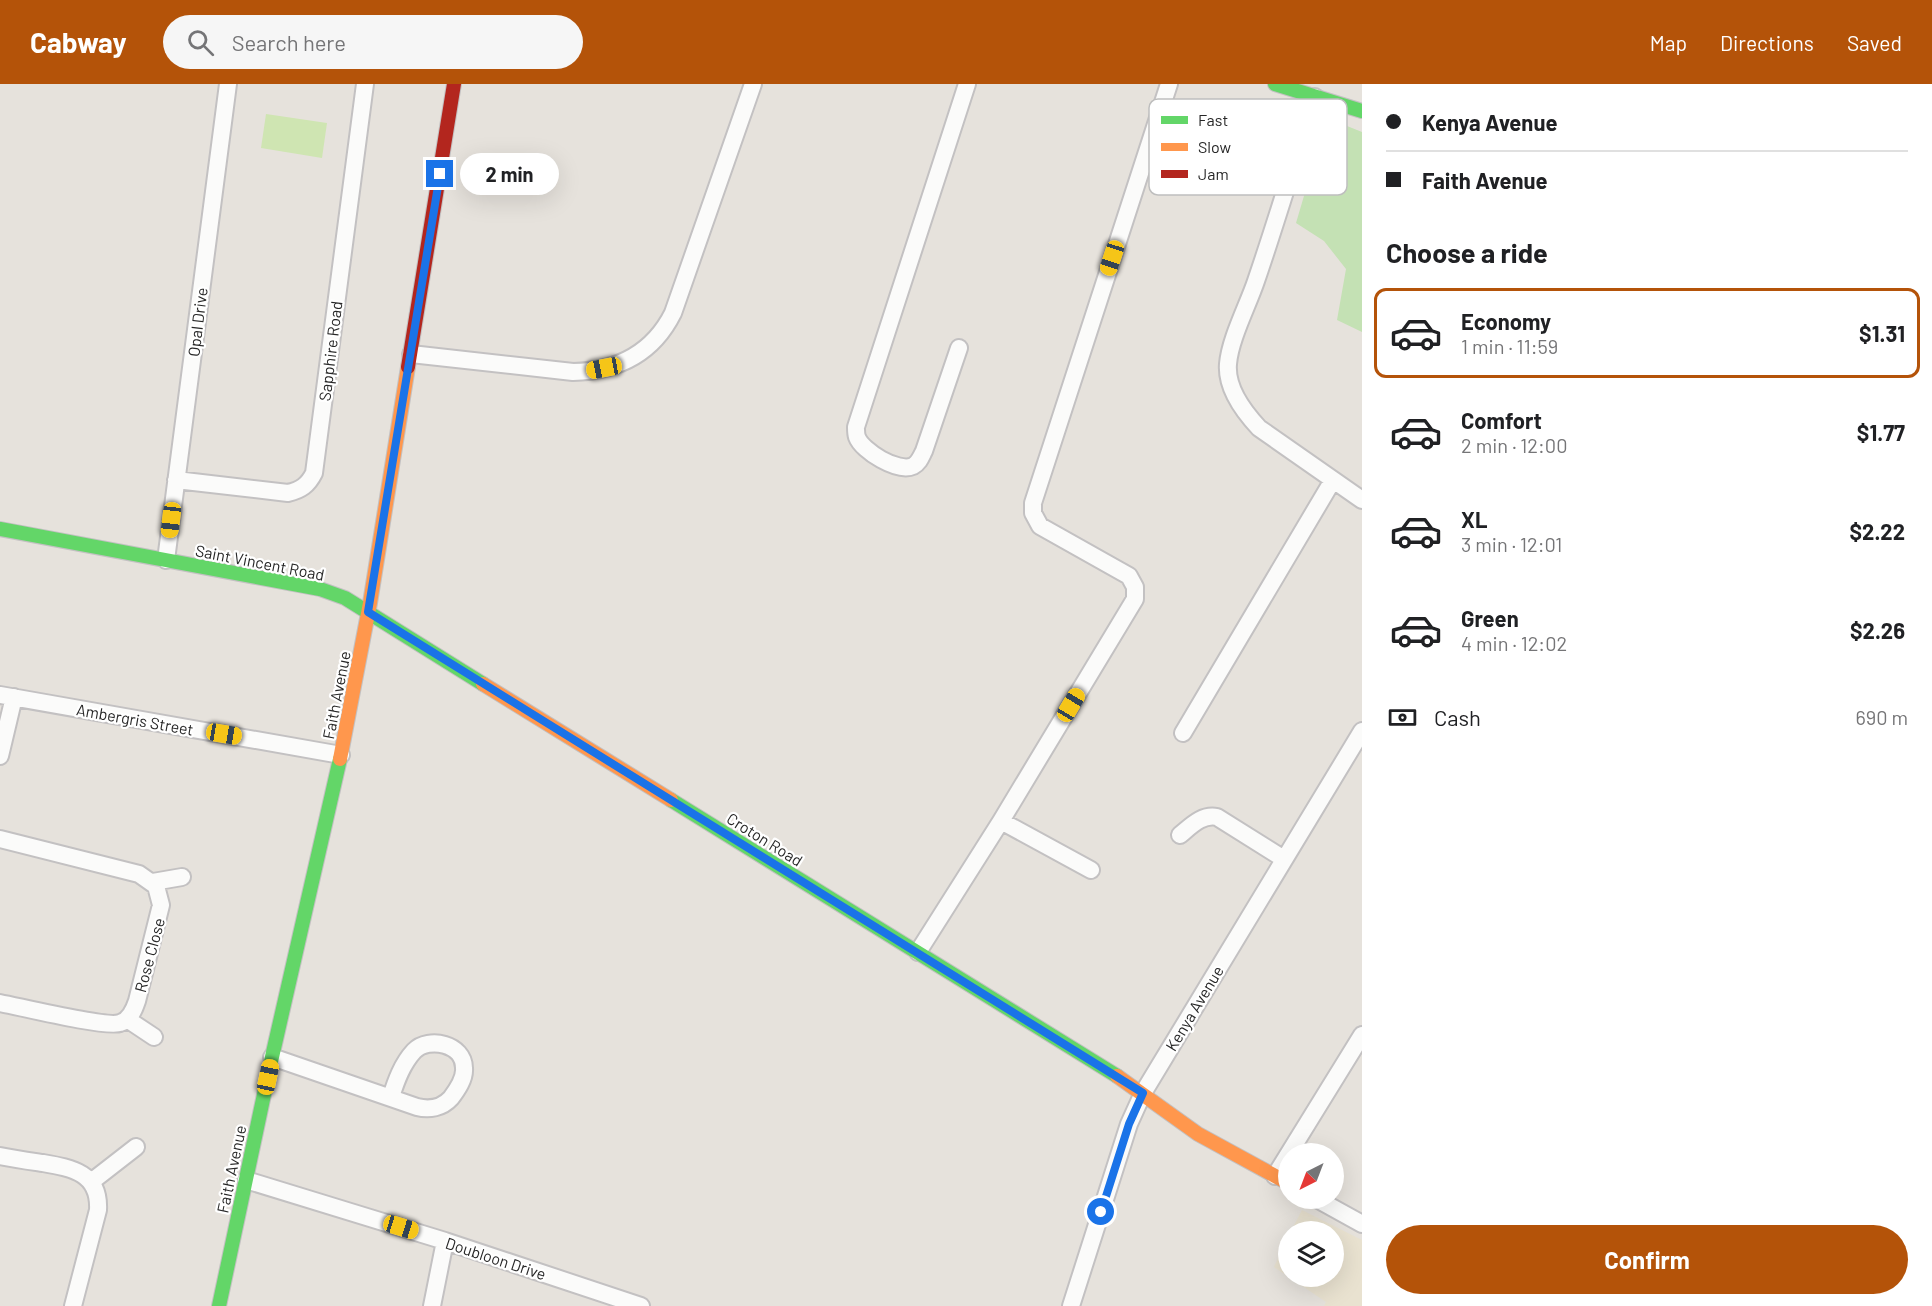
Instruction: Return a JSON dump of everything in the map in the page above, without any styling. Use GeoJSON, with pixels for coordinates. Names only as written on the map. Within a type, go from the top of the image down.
{"type":"FeatureCollection","features":[{"type":"Feature","properties":{"kind":"street","name":"Opal Drive"},"geometry":{"type":"LineString","coordinates":[[166,560],[228,84]]}},
{"type":"Feature","properties":{"kind":"street","name":"Sapphire Road"},"geometry":{"type":"LineString","coordinates":[[176,480],[288,493],[301,489],[314,473],[365,84]]}},
{"type":"Feature","properties":{"kind":"street","name":"Faith Avenue"},"geometry":{"type":"LineString","coordinates":[[219,1306],[272,1057],[341,755],[368,612],[454,84]]}},
{"type":"Feature","properties":{"kind":"street"},"geometry":{"type":"LineString","coordinates":[[411,354],[573,372],[620,364],[646,349],[667,325],[673,313],[753,84]]}},
{"type":"Feature","properties":{"kind":"street"},"geometry":{"type":"LineString","coordinates":[[960,348],[924,451],[916,464],[905,468],[890,463],[874,454],[860,441],[856,435],[856,427],[967,84]]}},
{"type":"Feature","properties":{"kind":"street"},"geometry":{"type":"LineString","coordinates":[[1164,99],[1169,84]]}},
{"type":"Feature","properties":{"kind":"street"},"geometry":{"type":"LineString","coordinates":[[1275,84],[1322,99]]}},
{"type":"Feature","properties":{"kind":"street"},"geometry":{"type":"LineString","coordinates":[[1347,107],[1362,111]]}},
{"type":"Feature","properties":{"kind":"street"},"geometry":{"type":"LineString","coordinates":[[918,952],[1001,821],[1135,599],[1135,587],[1129,576],[1040,526],[1034,513],[1033,503],[1149,146]]}},
{"type":"Feature","properties":{"kind":"street"},"geometry":{"type":"LineString","coordinates":[[1284,195],[1257,281],[1231,351],[1228,366],[1237,399],[1246,414],[1269,436],[1362,500]]}},
{"type":"Feature","properties":{"kind":"street"},"geometry":{"type":"LineString","coordinates":[[1183,733],[1333,480]]}},
{"type":"Feature","properties":{"kind":"street","name":"Saint Vincent Road"},"geometry":{"type":"LineString","coordinates":[[0,529],[320,589],[345,598],[368,612]]}},
{"type":"Feature","properties":{"kind":"street","name":"Croton Road"},"geometry":{"type":"LineString","coordinates":[[368,612],[1143,1093],[1198,1134],[1278,1178]]}},
{"type":"Feature","properties":{"kind":"street"},"geometry":{"type":"LineString","coordinates":[[0,756],[7,696]]}},
{"type":"Feature","properties":{"kind":"street","name":"Ambergris Street"},"geometry":{"type":"LineString","coordinates":[[7,696],[341,755]]}},
{"type":"Feature","properties":{"kind":"street","name":"Kenya Avenue"},"geometry":{"type":"LineString","coordinates":[[1071,1306],[1129,1124],[1143,1093],[1362,731]]}},
{"type":"Feature","properties":{"kind":"street"},"geometry":{"type":"LineString","coordinates":[[1180,835],[1203,817],[1210,815],[1217,817],[1284,859]]}},
{"type":"Feature","properties":{"kind":"street"},"geometry":{"type":"LineString","coordinates":[[1001,821],[1091,870]]}},
{"type":"Feature","properties":{"kind":"street"},"geometry":{"type":"LineString","coordinates":[[0,839],[134,872],[153,882],[182,877]]}},
{"type":"Feature","properties":{"kind":"street","name":"Rose Close"},"geometry":{"type":"LineString","coordinates":[[127,1019],[137,1001],[161,911],[160,895],[153,882]]}},
{"type":"Feature","properties":{"kind":"street"},"geometry":{"type":"LineString","coordinates":[[0,1004],[110,1024],[127,1019],[154,1037]]}},
{"type":"Feature","properties":{"kind":"street"},"geometry":{"type":"LineString","coordinates":[[1302,1143],[1362,1035]]}},
{"type":"Feature","properties":{"kind":"street"},"geometry":{"type":"LineString","coordinates":[[272,1057],[422,1108],[435,1108],[448,1101],[462,1078],[464,1068],[462,1060],[448,1046],[431,1042],[423,1045],[415,1050],[401,1070],[391,1097]]}},
{"type":"Feature","properties":{"kind":"street"},"geometry":{"type":"LineString","coordinates":[[91,1182],[136,1147]]}},
{"type":"Feature","properties":{"kind":"street"},"geometry":{"type":"LineString","coordinates":[[0,1156],[77,1171],[91,1182],[98,1194],[98,1210],[73,1306]]}},
{"type":"Feature","properties":{"kind":"street","name":"Doubloon Drive"},"geometry":{"type":"LineString","coordinates":[[246,1180],[446,1241],[641,1306]]}},
{"type":"Feature","properties":{"kind":"street"},"geometry":{"type":"LineString","coordinates":[[1335,1209],[1362,1224]]}},
{"type":"Feature","properties":{"kind":"street"},"geometry":{"type":"LineString","coordinates":[[432,1306],[446,1241]]}},
{"type":"Feature","properties":{"kind":"shaded area"},"geometry":{"type":"Polygon","coordinates":[[[1302,1210],[1324,1221],[1296,1221],[1302,1210]]]}},
{"type":"Feature","properties":{"kind":"shaded area"},"geometry":{"type":"Polygon","coordinates":[[[1344,1231],[1362,1240],[1362,1306],[1324,1306],[1326,1302],[1304,1287],[1344,1287],[1344,1231]]]}},
{"type":"Feature","properties":{"kind":"shaded area"},"geometry":{"type":"Polygon","coordinates":[[[1278,1258],[1278,1270],[1274,1267],[1278,1258]]]}},
{"type":"Feature","properties":{"kind":"green space"},"geometry":{"type":"Polygon","coordinates":[[[266,114],[327,123],[322,158],[261,148],[266,114]]]}},
{"type":"Feature","properties":{"kind":"green space"},"geometry":{"type":"Polygon","coordinates":[[[1347,126],[1362,132],[1362,332],[1337,320],[1346,269],[1324,241],[1296,223],[1304,195],[1347,195],[1347,126]]]}},
{"type":"Feature","properties":{"kind":"traffic: fast"},"geometry":{"type":"LineString","coordinates":[[1275,84],[1323,99]]}},
{"type":"Feature","properties":{"kind":"traffic: fast"},"geometry":{"type":"LineString","coordinates":[[1347,106],[1362,111]]}},
{"type":"Feature","properties":{"kind":"traffic: fast"},"geometry":{"type":"LineString","coordinates":[[0,529],[320,589],[345,598],[483,684]]}},
{"type":"Feature","properties":{"kind":"traffic: fast"},"geometry":{"type":"LineString","coordinates":[[219,1306],[272,1057],[340,759]]}},
{"type":"Feature","properties":{"kind":"traffic: fast"},"geometry":{"type":"LineString","coordinates":[[671,800],[1117,1076]]}},
{"type":"Feature","properties":{"kind":"traffic: slow"},"geometry":{"type":"LineString","coordinates":[[340,759],[370,603],[408,367]]}},
{"type":"Feature","properties":{"kind":"traffic: slow"},"geometry":{"type":"LineString","coordinates":[[483,684],[671,800]]}},
{"type":"Feature","properties":{"kind":"traffic: slow"},"geometry":{"type":"LineString","coordinates":[[1117,1076],[1198,1134],[1278,1178]]}},
{"type":"Feature","properties":{"kind":"traffic: jam"},"geometry":{"type":"LineString","coordinates":[[408,367],[454,84]]}},
{"type":"Feature","properties":{"kind":"route"},"geometry":{"type":"LineString","coordinates":[[440,174],[368,612],[1143,1093],[1129,1124],[1101,1212]]}}]}
